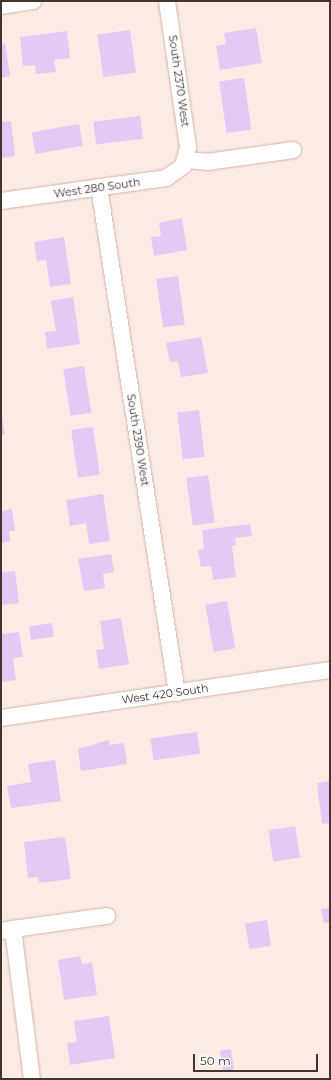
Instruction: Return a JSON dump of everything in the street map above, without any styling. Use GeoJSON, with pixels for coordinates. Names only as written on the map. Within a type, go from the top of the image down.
{"type":"FeatureCollection","features":[{"type":"Feature","properties":{"kind":"street"},"geometry":{"type":"LineString","coordinates":[[1,6],[34,1]]}},
{"type":"Feature","properties":{"kind":"street","name":"South 2370 West"},"geometry":{"type":"LineString","coordinates":[[167,1],[188,147],[186,160]]}},
{"type":"Feature","properties":{"kind":"street"},"geometry":{"type":"LineString","coordinates":[[186,160],[207,162],[293,150]]}},
{"type":"Feature","properties":{"kind":"street","name":"West 280 South"},"geometry":{"type":"LineString","coordinates":[[1,201],[166,178],[174,174],[186,160]]}},
{"type":"Feature","properties":{"kind":"street","name":"South 2390 West"},"geometry":{"type":"LineString","coordinates":[[99,187],[177,693]]}},
{"type":"Feature","properties":{"kind":"street","name":"West 420 South"},"geometry":{"type":"LineString","coordinates":[[1,718],[330,670]]}},
{"type":"Feature","properties":{"kind":"street"},"geometry":{"type":"LineString","coordinates":[[32,1079],[7,930],[107,916]]}},
{"type":"Feature","properties":{"kind":"building"},"geometry":{"type":"Polygon","coordinates":[[[256,28],[262,63],[220,70],[216,46],[226,44],[224,33],[256,28]]]}},
{"type":"Feature","properties":{"kind":"building"},"geometry":{"type":"Polygon","coordinates":[[[130,30],[136,73],[103,77],[97,35],[130,30]]]}},
{"type":"Feature","properties":{"kind":"building"},"geometry":{"type":"Polygon","coordinates":[[[67,31],[70,58],[54,60],[56,72],[36,74],[35,65],[23,66],[20,37],[67,31]]]}},
{"type":"Feature","properties":{"kind":"building"},"geometry":{"type":"Polygon","coordinates":[[[5,43],[10,76],[1,78],[1,44],[5,43]]]}},
{"type":"Feature","properties":{"kind":"building"},"geometry":{"type":"Polygon","coordinates":[[[244,78],[251,129],[226,133],[219,81],[244,78]]]}},
{"type":"Feature","properties":{"kind":"building"},"geometry":{"type":"Polygon","coordinates":[[[140,116],[143,139],[96,145],[93,122],[140,116]]]}},
{"type":"Feature","properties":{"kind":"building"},"geometry":{"type":"Polygon","coordinates":[[[11,121],[15,156],[1,158],[1,122],[11,121]]]}},
{"type":"Feature","properties":{"kind":"building"},"geometry":{"type":"Polygon","coordinates":[[[79,124],[83,146],[36,154],[32,132],[79,124]]]}},
{"type":"Feature","properties":{"kind":"building"},"geometry":{"type":"Polygon","coordinates":[[[182,218],[187,250],[154,256],[151,237],[161,236],[159,223],[182,218]]]}},
{"type":"Feature","properties":{"kind":"building"},"geometry":{"type":"Polygon","coordinates":[[[64,237],[71,284],[50,287],[46,260],[37,261],[34,242],[64,237]]]}},
{"type":"Feature","properties":{"kind":"building"},"geometry":{"type":"Polygon","coordinates":[[[178,276],[185,325],[163,328],[156,279],[178,276]]]}},
{"type":"Feature","properties":{"kind":"building"},"geometry":{"type":"Polygon","coordinates":[[[73,297],[80,344],[47,349],[45,332],[56,331],[51,301],[73,297]]]}},
{"type":"Feature","properties":{"kind":"building"},"geometry":{"type":"Polygon","coordinates":[[[201,337],[208,373],[181,377],[178,361],[170,362],[166,343],[201,337]]]}},
{"type":"Feature","properties":{"kind":"building"},"geometry":{"type":"Polygon","coordinates":[[[84,366],[91,412],[71,416],[63,369],[84,366]]]}},
{"type":"Feature","properties":{"kind":"building"},"geometry":{"type":"Polygon","coordinates":[[[1,409],[5,435],[1,435],[1,409]]]}},
{"type":"Feature","properties":{"kind":"building"},"geometry":{"type":"Polygon","coordinates":[[[199,410],[205,457],[183,459],[177,413],[199,410]]]}},
{"type":"Feature","properties":{"kind":"building"},"geometry":{"type":"Polygon","coordinates":[[[93,427],[100,475],[78,478],[71,430],[93,427]]]}},
{"type":"Feature","properties":{"kind":"building"},"geometry":{"type":"Polygon","coordinates":[[[208,475],[215,523],[193,526],[186,478],[208,475]]]}},
{"type":"Feature","properties":{"kind":"building"},"geometry":{"type":"Polygon","coordinates":[[[103,494],[110,541],[89,544],[86,523],[70,526],[66,500],[103,494]]]}},
{"type":"Feature","properties":{"kind":"building"},"geometry":{"type":"Polygon","coordinates":[[[12,509],[15,531],[9,531],[10,541],[1,543],[1,511],[12,509]]]}},
{"type":"Feature","properties":{"kind":"building"},"geometry":{"type":"Polygon","coordinates":[[[250,524],[252,536],[235,538],[236,545],[232,546],[236,577],[213,580],[211,566],[201,567],[198,550],[204,549],[202,530],[250,524]]]}},
{"type":"Feature","properties":{"kind":"building"},"geometry":{"type":"Polygon","coordinates":[[[111,554],[114,572],[103,574],[105,588],[84,591],[78,559],[111,554]]]}},
{"type":"Feature","properties":{"kind":"building"},"geometry":{"type":"Polygon","coordinates":[[[15,571],[19,603],[1,605],[1,572],[15,571]]]}},
{"type":"Feature","properties":{"kind":"building"},"geometry":{"type":"Polygon","coordinates":[[[227,601],[235,648],[214,652],[205,605],[227,601]]]}},
{"type":"Feature","properties":{"kind":"building"},"geometry":{"type":"Polygon","coordinates":[[[121,618],[129,664],[99,669],[96,650],[104,649],[100,621],[121,618]]]}},
{"type":"Feature","properties":{"kind":"building"},"geometry":{"type":"Polygon","coordinates":[[[52,623],[54,637],[31,640],[29,626],[52,623]]]}},
{"type":"Feature","properties":{"kind":"building"},"geometry":{"type":"Polygon","coordinates":[[[19,632],[23,657],[13,658],[16,680],[1,682],[1,634],[19,632]]]}},
{"type":"Feature","properties":{"kind":"building"},"geometry":{"type":"Polygon","coordinates":[[[197,732],[200,754],[154,760],[150,739],[197,732]]]}},
{"type":"Feature","properties":{"kind":"building"},"geometry":{"type":"Polygon","coordinates":[[[109,740],[109,745],[124,743],[127,764],[81,771],[78,749],[109,740]]]}},
{"type":"Feature","properties":{"kind":"building"},"geometry":{"type":"Polygon","coordinates":[[[55,760],[61,801],[11,808],[7,786],[31,782],[28,764],[55,760]]]}},
{"type":"Feature","properties":{"kind":"building"},"geometry":{"type":"Polygon","coordinates":[[[330,781],[330,823],[322,824],[317,783],[330,781]]]}},
{"type":"Feature","properties":{"kind":"building"},"geometry":{"type":"Polygon","coordinates":[[[295,826],[300,858],[273,862],[268,830],[295,826]]]}},
{"type":"Feature","properties":{"kind":"building"},"geometry":{"type":"Polygon","coordinates":[[[65,837],[71,879],[39,883],[38,877],[28,878],[24,842],[65,837]]]}},
{"type":"Feature","properties":{"kind":"building"},"geometry":{"type":"Polygon","coordinates":[[[330,908],[330,922],[324,923],[321,909],[330,908]]]}},
{"type":"Feature","properties":{"kind":"building"},"geometry":{"type":"Polygon","coordinates":[[[267,920],[271,946],[249,949],[245,923],[267,920]]]}},
{"type":"Feature","properties":{"kind":"building"},"geometry":{"type":"Polygon","coordinates":[[[80,956],[82,964],[92,963],[97,995],[64,1000],[58,960],[80,956]]]}},
{"type":"Feature","properties":{"kind":"building"},"geometry":{"type":"Polygon","coordinates":[[[109,1016],[115,1058],[70,1065],[67,1043],[77,1042],[74,1021],[109,1016]]]}},
{"type":"Feature","properties":{"kind":"building"},"geometry":{"type":"Polygon","coordinates":[[[231,1049],[234,1070],[223,1071],[220,1051],[231,1049]]]}}]}
